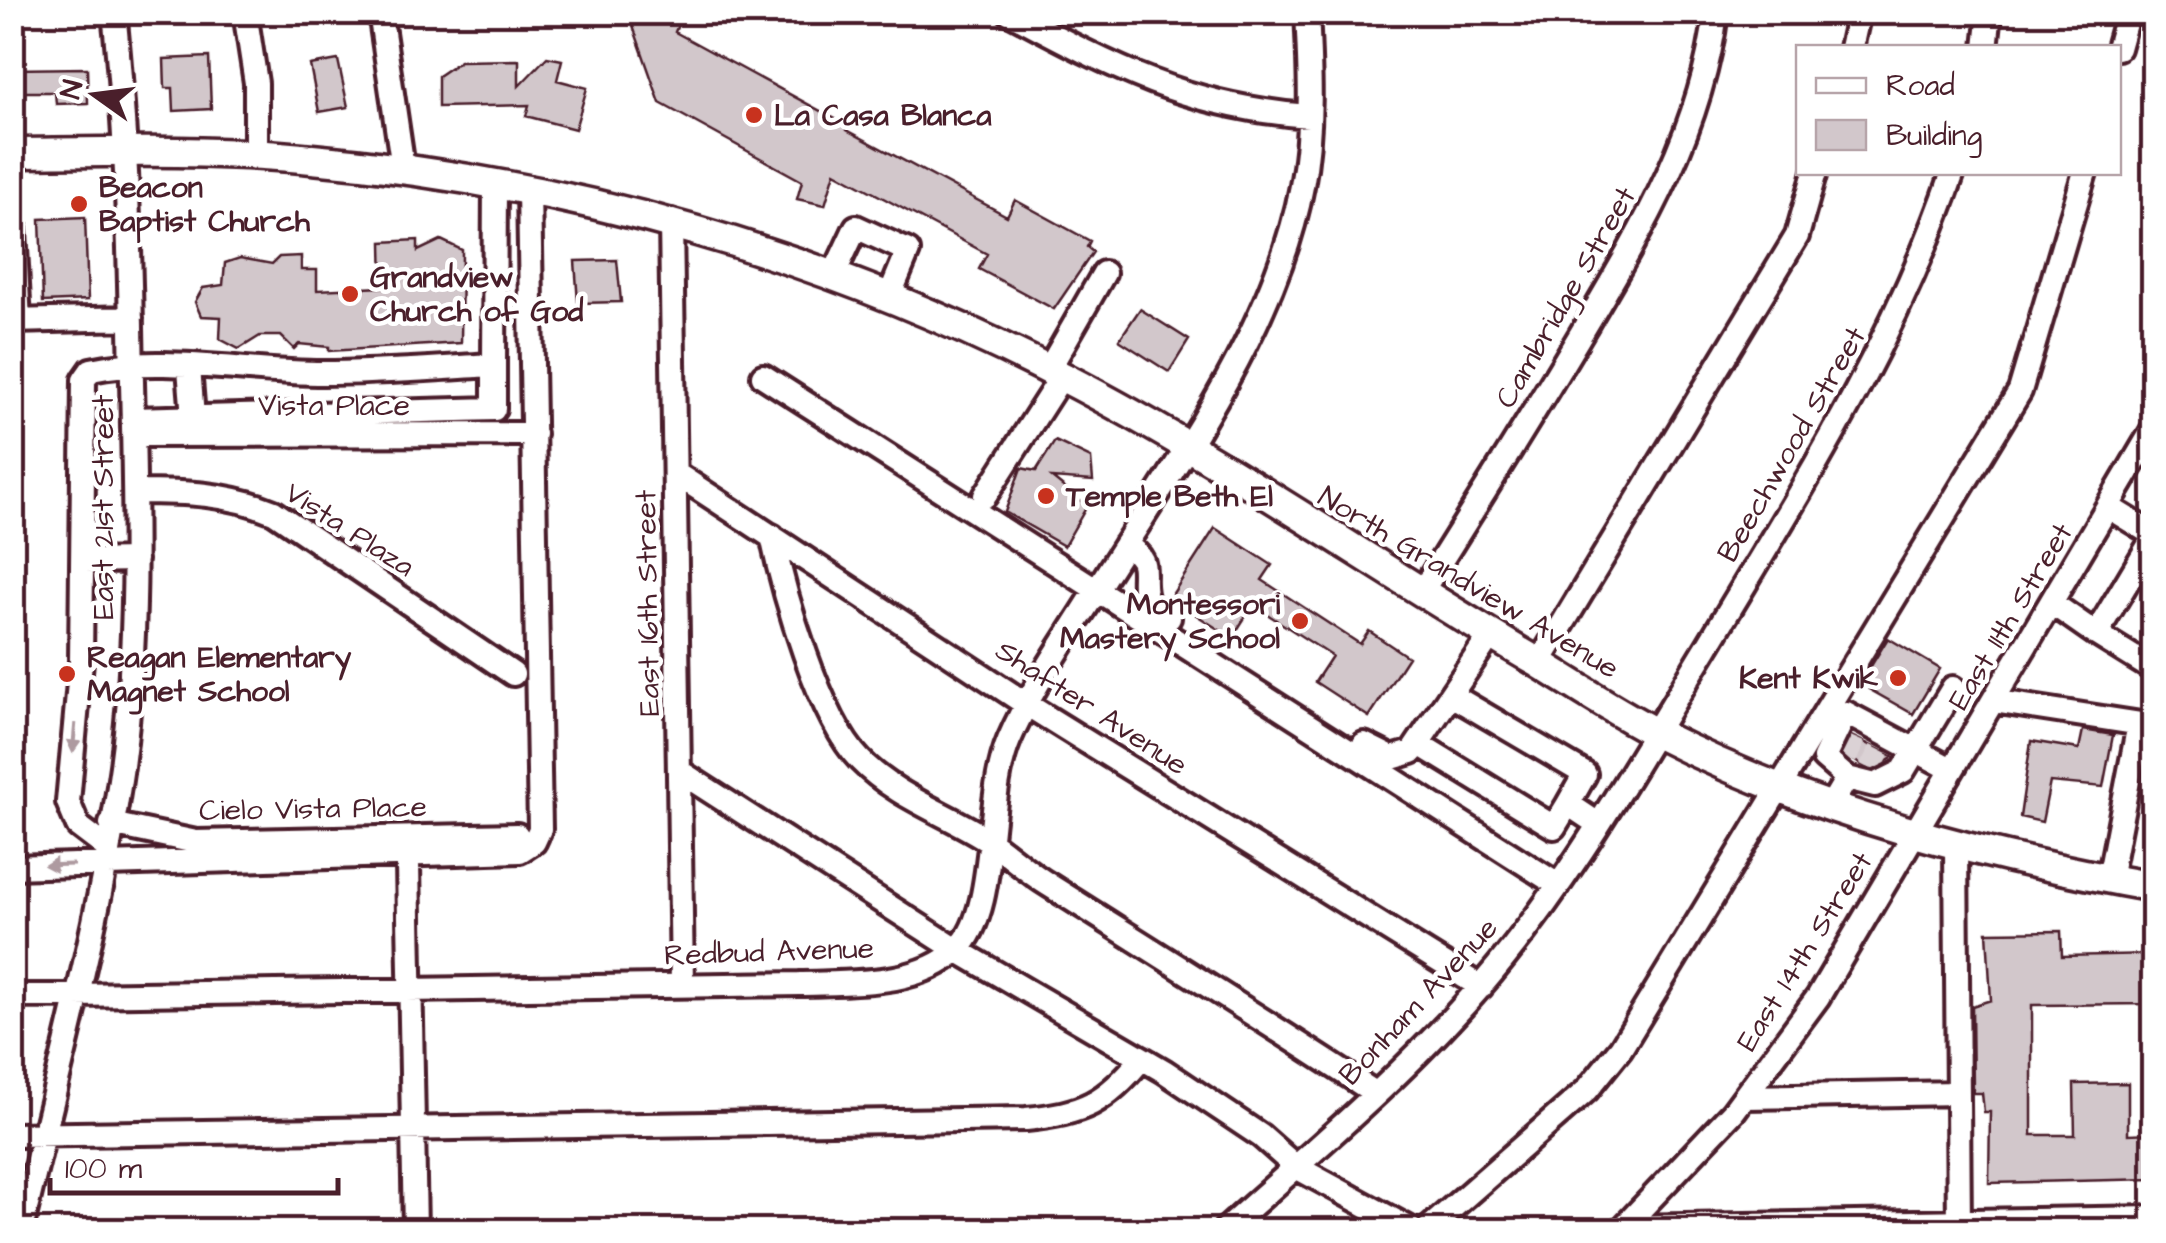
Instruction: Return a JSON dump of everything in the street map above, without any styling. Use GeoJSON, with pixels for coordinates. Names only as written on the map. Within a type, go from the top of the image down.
{"type":"FeatureCollection","features":[{"type":"Feature","properties":{"kind":"main road","name":"North Grandview Avenue"},"geometry":{"type":"LineString","coordinates":[[12,153],[256,155],[403,168],[494,182],[671,221],[834,276],[1055,373],[1186,447],[1490,636],[1655,732],[1782,788],[1913,832],[2007,860],[2154,888]]}},
{"type":"Feature","properties":{"kind":"street","name":"East 21st Street"},"geometry":{"type":"LineString","coordinates":[[21,1230],[106,854],[130,684],[135,560],[134,427],[127,152],[114,12]]}},
{"type":"Feature","properties":{"kind":"street"},"geometry":{"type":"LineString","coordinates":[[246,12],[256,83],[256,155]]}},
{"type":"Feature","properties":{"kind":"street"},"geometry":{"type":"LineString","coordinates":[[380,12],[403,168]]}},
{"type":"Feature","properties":{"kind":"street"},"geometry":{"type":"LineString","coordinates":[[1009,12],[1130,74],[1189,97],[1264,113],[1308,116]]}},
{"type":"Feature","properties":{"kind":"street"},"geometry":{"type":"LineString","coordinates":[[957,950],[979,916],[998,772],[1026,704],[1186,447],[1274,281],[1302,188],[1308,116],[1307,12]]}},
{"type":"Feature","properties":{"kind":"street","name":"Cambridge Street"},"geometry":{"type":"LineString","coordinates":[[1421,593],[1570,353],[1652,210],[1689,131],[1716,12]]}},
{"type":"Feature","properties":{"kind":"street"},"geometry":{"type":"LineString","coordinates":[[1852,45],[1859,12]]}},
{"type":"Feature","properties":{"kind":"street"},"geometry":{"type":"LineString","coordinates":[[1986,45],[1990,12]]}},
{"type":"Feature","properties":{"kind":"street"},"geometry":{"type":"LineString","coordinates":[[2119,45],[2128,12]]}},
{"type":"Feature","properties":{"kind":"street"},"geometry":{"type":"LineString","coordinates":[[1539,664],[1797,236],[1814,175]]}},
{"type":"Feature","properties":{"kind":"street","name":"Beechwood Street"},"geometry":{"type":"LineString","coordinates":[[1655,732],[1871,368],[1926,250],[1952,175]]}},
{"type":"Feature","properties":{"kind":"street"},"geometry":{"type":"LineString","coordinates":[[1427,1230],[1587,1090],[1621,1048],[2020,391],[2084,175]]}},
{"type":"Feature","properties":{"kind":"street"},"geometry":{"type":"LineString","coordinates":[[134,427],[194,417],[494,408],[494,182]]}},
{"type":"Feature","properties":{"kind":"street"},"geometry":{"type":"LineString","coordinates":[[12,867],[106,854],[526,850],[540,829],[529,189]]}},
{"type":"Feature","properties":{"kind":"street"},"geometry":{"type":"LineString","coordinates":[[12,193],[16,321],[131,318]]}},
{"type":"Feature","properties":{"kind":"street","name":"East 16th Street"},"geometry":{"type":"LineString","coordinates":[[671,221],[682,985]]}},
{"type":"Feature","properties":{"kind":"street"},"geometry":{"type":"LineString","coordinates":[[834,276],[856,227],[908,250],[889,297]]}},
{"type":"Feature","properties":{"kind":"street"},"geometry":{"type":"LineString","coordinates":[[984,496],[1055,373],[1104,273]]}},
{"type":"Feature","properties":{"kind":"street"},"geometry":{"type":"LineString","coordinates":[[106,854],[78,826],[68,802],[85,561],[84,380],[91,370],[132,361],[189,368],[324,374],[494,366]]}},
{"type":"Feature","properties":{"kind":"street"},"geometry":{"type":"LineString","coordinates":[[189,368],[194,417]]}},
{"type":"Feature","properties":{"kind":"street"},"geometry":{"type":"LineString","coordinates":[[324,374],[324,413]]}},
{"type":"Feature","properties":{"kind":"street"},"geometry":{"type":"LineString","coordinates":[[763,376],[1558,885]]}},
{"type":"Feature","properties":{"kind":"street","name":"Vista Place"},"geometry":{"type":"LineString","coordinates":[[134,427],[534,434]]}},
{"type":"Feature","properties":{"kind":"street","name":"East 11th Street"},"geometry":{"type":"LineString","coordinates":[[1913,832],[2053,604],[2154,428]]}},
{"type":"Feature","properties":{"kind":"street","name":"Shafter Avenue"},"geometry":{"type":"LineString","coordinates":[[675,473],[1026,704],[1481,987]]}},
{"type":"Feature","properties":{"kind":"street","name":"Vista Plaza"},"geometry":{"type":"LineString","coordinates":[[135,492],[195,492],[245,500],[274,512],[513,674]]}},
{"type":"Feature","properties":{"kind":"street"},"geometry":{"type":"LineString","coordinates":[[2096,634],[2154,536],[2110,508]]}},
{"type":"Feature","properties":{"kind":"street"},"geometry":{"type":"LineString","coordinates":[[772,536],[783,589],[844,738],[860,760],[896,788],[989,840],[1048,886],[1375,1093]]}},
{"type":"Feature","properties":{"kind":"street"},"geometry":{"type":"LineString","coordinates":[[1125,544],[1141,553],[1145,561],[1143,586],[1148,604],[1387,757],[1405,756],[1420,744],[1490,636]]}},
{"type":"Feature","properties":{"kind":"street"},"geometry":{"type":"LineString","coordinates":[[85,561],[135,560]]}},
{"type":"Feature","properties":{"kind":"street"},"geometry":{"type":"LineString","coordinates":[[2053,604],[2154,670]]}},
{"type":"Feature","properties":{"kind":"street"},"geometry":{"type":"LineString","coordinates":[[1861,756],[1891,780],[1903,771],[1954,688]]}},
{"type":"Feature","properties":{"kind":"street"},"geometry":{"type":"LineString","coordinates":[[1420,744],[1554,827],[1585,774],[1451,695]]}},
{"type":"Feature","properties":{"kind":"street"},"geometry":{"type":"LineString","coordinates":[[1993,701],[2146,725],[2109,880]]}},
{"type":"Feature","properties":{"kind":"street","name":"Bonham Avenue"},"geometry":{"type":"LineString","coordinates":[[1224,1230],[1375,1093],[1481,987],[1558,885],[1655,732]]}},
{"type":"Feature","properties":{"kind":"street"},"geometry":{"type":"LineString","coordinates":[[1861,756],[1915,750],[1952,769]]}},
{"type":"Feature","properties":{"kind":"street"},"geometry":{"type":"LineString","coordinates":[[1831,804],[1861,756]]}},
{"type":"Feature","properties":{"kind":"street"},"geometry":{"type":"LineString","coordinates":[[679,771],[957,950],[1142,1058],[1260,1136],[1296,1167],[1412,1230]]}},
{"type":"Feature","properties":{"kind":"street"},"geometry":{"type":"LineString","coordinates":[[1568,804],[1598,824]]}},
{"type":"Feature","properties":{"kind":"street","name":"Cielo Vista Place"},"geometry":{"type":"LineString","coordinates":[[111,824],[196,842],[517,835]]}},
{"type":"Feature","properties":{"kind":"street","name":"East 14th Street"},"geometry":{"type":"LineString","coordinates":[[1622,1229],[1688,1164],[1744,1097],[1818,997],[1913,832]]}},
{"type":"Feature","properties":{"kind":"street"},"geometry":{"type":"LineString","coordinates":[[1956,845],[1958,1226]]}},
{"type":"Feature","properties":{"kind":"street"},"geometry":{"type":"LineString","coordinates":[[408,865],[414,1230]]}},
{"type":"Feature","properties":{"kind":"street","name":"Redbud Avenue"},"geometry":{"type":"LineString","coordinates":[[12,996],[871,980],[926,970],[957,950]]}},
{"type":"Feature","properties":{"kind":"street"},"geometry":{"type":"LineString","coordinates":[[12,1134],[1064,1116],[1083,1110],[1110,1092],[1142,1058]]}},
{"type":"Feature","properties":{"kind":"street"},"geometry":{"type":"LineString","coordinates":[[1744,1097],[1958,1093]]}},
{"type":"Feature","properties":{"kind":"street"},"geometry":{"type":"LineString","coordinates":[[1622,1229],[2098,1225],[2154,1218]]}},
{"type":"Feature","properties":{"kind":"building"},"geometry":{"type":"Polygon","coordinates":[[[628,12],[661,12],[679,22],[675,32],[848,126],[847,130],[1007,216],[1015,200],[1090,241],[1087,247],[1093,252],[1054,309],[979,269],[987,254],[835,172],[825,205],[797,199],[802,181],[660,103],[628,12]]]}},
{"type":"Feature","properties":{"kind":"building"},"geometry":{"type":"Polygon","coordinates":[[[209,57],[211,109],[174,111],[173,88],[165,88],[164,59],[209,57]]]}},
{"type":"Feature","properties":{"kind":"building"},"geometry":{"type":"Polygon","coordinates":[[[547,57],[562,60],[557,80],[587,88],[575,129],[526,116],[529,105],[438,107],[438,76],[460,61],[519,60],[519,86],[547,57]]]}},
{"type":"Feature","properties":{"kind":"building"},"geometry":{"type":"Polygon","coordinates":[[[338,60],[348,107],[319,112],[310,65],[338,60]]]}},
{"type":"Feature","properties":{"kind":"building"},"geometry":{"type":"Polygon","coordinates":[[[87,68],[88,103],[56,104],[55,92],[12,92],[12,69],[87,68]]]}},
{"type":"Feature","properties":{"kind":"building"},"geometry":{"type":"Polygon","coordinates":[[[85,217],[88,300],[43,302],[40,219],[85,217]]]}},
{"type":"Feature","properties":{"kind":"building"},"geometry":{"type":"Polygon","coordinates":[[[418,240],[418,251],[441,240],[462,250],[461,343],[329,351],[329,347],[299,344],[294,349],[281,336],[260,336],[239,349],[220,339],[221,317],[201,316],[195,302],[203,288],[223,285],[225,263],[240,258],[272,264],[279,257],[301,256],[301,270],[317,270],[317,290],[383,287],[382,242],[418,240]]]}},
{"type":"Feature","properties":{"kind":"building"},"geometry":{"type":"Polygon","coordinates":[[[617,260],[621,302],[578,303],[575,261],[617,260]]]}},
{"type":"Feature","properties":{"kind":"building"},"geometry":{"type":"Polygon","coordinates":[[[1140,309],[1189,340],[1169,372],[1119,340],[1140,309]]]}},
{"type":"Feature","properties":{"kind":"building","name":"Temple Beth El"},"geometry":{"type":"Polygon","coordinates":[[[1055,441],[1091,458],[1093,481],[1052,478],[1087,506],[1064,546],[1005,512],[1021,468],[1036,471],[1055,441]]]}},
{"type":"Feature","properties":{"kind":"building"},"geometry":{"type":"Polygon","coordinates":[[[1215,528],[1272,565],[1262,580],[1360,644],[1369,631],[1408,657],[1369,717],[1315,682],[1332,656],[1253,605],[1232,638],[1170,598],[1215,528]]]}},
{"type":"Feature","properties":{"kind":"building"},"geometry":{"type":"Polygon","coordinates":[[[1888,638],[1940,669],[1913,714],[1860,684],[1888,638]]]}},
{"type":"Feature","properties":{"kind":"building"},"geometry":{"type":"Polygon","coordinates":[[[2083,730],[2113,735],[2103,787],[2050,782],[2042,822],[2020,817],[2031,741],[2079,749],[2083,730]]]}},
{"type":"Feature","properties":{"kind":"building"},"geometry":{"type":"Polygon","coordinates":[[[1851,736],[1894,757],[1873,769],[1867,768],[1843,754],[1851,736]]]}},
{"type":"Feature","properties":{"kind":"building"},"geometry":{"type":"Polygon","coordinates":[[[2061,931],[2062,956],[2154,954],[2154,1004],[2032,1005],[2032,1135],[2075,1135],[2074,1084],[2128,1083],[2128,1134],[2154,1133],[2154,1179],[1989,1183],[1990,1112],[1984,1112],[1982,1093],[1973,1093],[1972,1006],[1991,1000],[1987,932],[2061,931]]]}},
{"type":"Feature","properties":{"kind":"tunnel"},"geometry":{"type":"LineString","coordinates":[[1846,758],[1855,738]]}},
{"type":"Feature","properties":{"kind":"tunnel"},"geometry":{"type":"LineString","coordinates":[[1870,769],[1880,750]]}},
{"type":"Feature","properties":{"kind":"place","name":"La Casa Blanca"},"geometry":{"type":"Point","coordinates":[754,115]}},
{"type":"Feature","properties":{"kind":"place","name":"Beacon Baptist Church"},"geometry":{"type":"Point","coordinates":[79,204]}},
{"type":"Feature","properties":{"kind":"place","name":"Grandview Church of God"},"geometry":{"type":"Point","coordinates":[350,294]}},
{"type":"Feature","properties":{"kind":"place","name":"Temple Beth El"},"geometry":{"type":"Point","coordinates":[1046,496]}},
{"type":"Feature","properties":{"kind":"place","name":"Montessori Mastery School"},"geometry":{"type":"Point","coordinates":[1300,621]}},
{"type":"Feature","properties":{"kind":"place","name":"Reagan Elementary Magnet School"},"geometry":{"type":"Point","coordinates":[67,674]}},
{"type":"Feature","properties":{"kind":"place","name":"Kent Kwik"},"geometry":{"type":"Point","coordinates":[1898,678]}}]}
